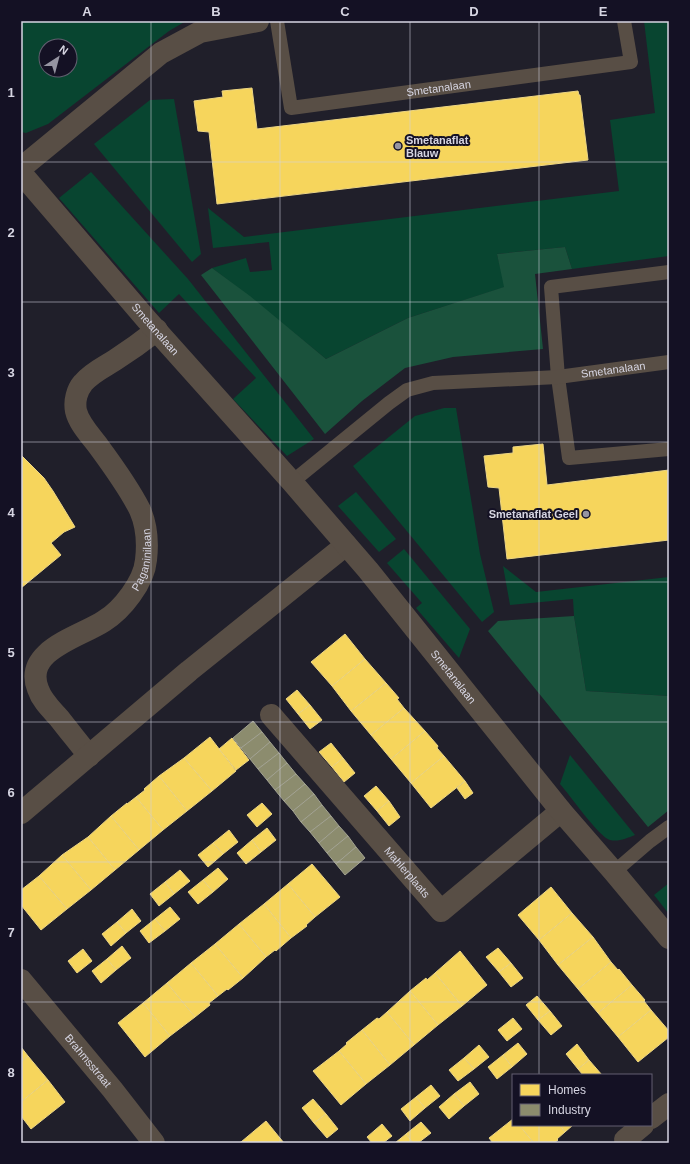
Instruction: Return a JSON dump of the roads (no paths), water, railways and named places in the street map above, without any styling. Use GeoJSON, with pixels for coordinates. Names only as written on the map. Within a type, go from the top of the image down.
{"type":"FeatureCollection","features":[{"type":"Feature","properties":{"kind":"street"},"geometry":{"type":"LineString","coordinates":[[21,168],[161,53],[200,32],[258,21]]}},
{"type":"Feature","properties":{"kind":"street","name":"Smetanalaan"},"geometry":{"type":"LineString","coordinates":[[21,173],[156,330],[292,482],[368,570],[561,811],[669,938]]}},
{"type":"Feature","properties":{"kind":"street","name":"Paganinilaan"},"geometry":{"type":"LineString","coordinates":[[90,756],[45,703],[35,681],[36,668],[55,646],[104,621],[124,603],[143,575],[146,562],[147,543],[145,526],[139,510],[126,487],[81,423],[76,411],[77,391],[88,377],[142,342],[156,330]]}},
{"type":"Feature","properties":{"kind":"street"},"geometry":{"type":"LineString","coordinates":[[21,813],[189,671],[346,545]]}},
{"type":"Feature","properties":{"kind":"street","name":"Mahlerplaats"},"geometry":{"type":"LineString","coordinates":[[271,715],[441,911],[561,811]]}},
{"type":"Feature","properties":{"kind":"street","name":"Brahmsstraat"},"geometry":{"type":"LineString","coordinates":[[21,980],[112,1089],[154,1143]]}},
{"type":"Feature","properties":{"kind":"street"},"geometry":{"type":"LineString","coordinates":[[652,1117],[669,1104]]}},
{"type":"Feature","properties":{"kind":"street"},"geometry":{"type":"LineString","coordinates":[[627,1143],[624,1140],[641,1126]]}},
{"type":"Feature","properties":{"kind":"lane","name":"Smetanalaan"},"geometry":{"type":"LineString","coordinates":[[277,21],[291,108],[631,62],[624,21]]}},
{"type":"Feature","properties":{"kind":"lane"},"geometry":{"type":"LineString","coordinates":[[669,272],[551,287],[558,377],[569,458],[669,449]]}},
{"type":"Feature","properties":{"kind":"lane","name":"Smetanalaan"},"geometry":{"type":"LineString","coordinates":[[292,482],[407,390],[433,383],[558,377],[669,362]]}},
{"type":"Feature","properties":{"kind":"lane"},"geometry":{"type":"LineString","coordinates":[[614,872],[669,827]]}},
{"type":"Feature","properties":{"kind":"place","name":"Smetanaflat Blauw"},"geometry":{"type":"Point","coordinates":[398,146]}},
{"type":"Feature","properties":{"kind":"place","name":"Smetanaflat Geel"},"geometry":{"type":"Point","coordinates":[586,514]}}]}
